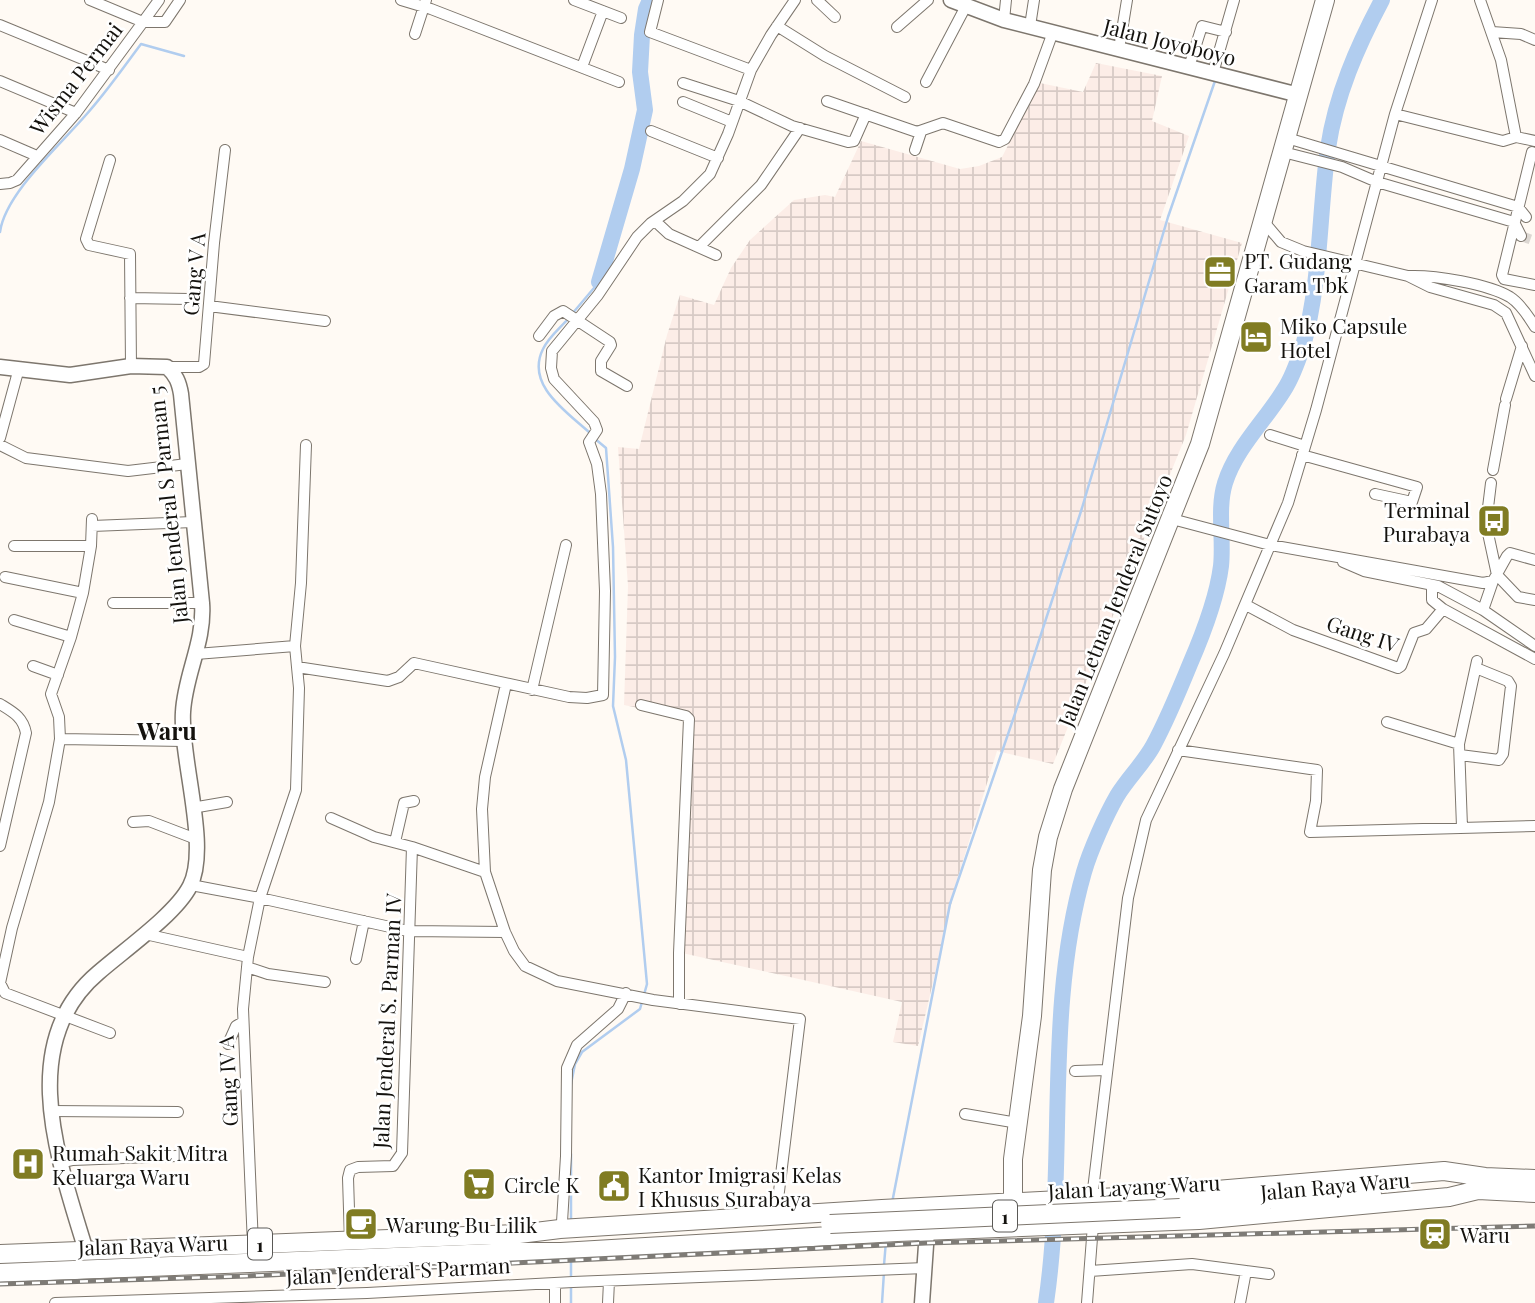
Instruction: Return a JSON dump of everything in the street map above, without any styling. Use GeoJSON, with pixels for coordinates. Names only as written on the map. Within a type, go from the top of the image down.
{"type":"FeatureCollection","features":[{"type":"Feature","properties":{"kind":"highway","name":"Jalan Letnan Jenderal Sutoyo"},"geometry":{"type":"LineString","coordinates":[[1028,1227],[1031,1201],[1013,1159],[1032,1016],[1042,870],[1048,837],[1063,789],[1200,444],[1325,0]]}},
{"type":"Feature","properties":{"kind":"highway"},"geometry":{"type":"LineString","coordinates":[[1013,1159],[1019,1179],[1031,1201]]}},
{"type":"Feature","properties":{"kind":"highway"},"geometry":{"type":"LineString","coordinates":[[977,1204],[986,1200],[1001,1186],[1007,1178],[1013,1159]]}},
{"type":"Feature","properties":{"kind":"highway","name":"Jalan Raya Waru"},"geometry":{"type":"LineString","coordinates":[[567,1239],[776,1216],[1278,1186],[1444,1171],[1482,1183],[1535,1193]]}},
{"type":"Feature","properties":{"kind":"highway","name":"Jalan Raya Waru"},"geometry":{"type":"LineString","coordinates":[[567,1239],[888,1233],[1199,1220],[1449,1198],[1482,1183],[1535,1179]]}},
{"type":"Feature","properties":{"kind":"highway","name":"Jalan Layang Waru"},"geometry":{"type":"LineString","coordinates":[[519,1243],[830,1224],[1180,1208],[1332,1194],[1368,1187],[1482,1183]]}},
{"type":"Feature","properties":{"kind":"highway","name":"1"},"geometry":{"type":"LineString","coordinates":[[0,1255],[350,1241],[519,1243]]}},
{"type":"Feature","properties":{"kind":"highway","name":"Jalan Raya Waru"},"geometry":{"type":"LineString","coordinates":[[0,1273],[519,1243]]}},
{"type":"Feature","properties":{"kind":"highway"},"geometry":{"type":"LineString","coordinates":[[0,1255],[3,1264],[0,1273]]}},
{"type":"Feature","properties":{"kind":"street"},"geometry":{"type":"LineString","coordinates":[[90,0],[143,22]]}},
{"type":"Feature","properties":{"kind":"street","name":"Wisma Permai"},"geometry":{"type":"LineString","coordinates":[[3,184],[17,180],[76,113],[159,0]]}},
{"type":"Feature","properties":{"kind":"street","name":"Wisma Permai"},"geometry":{"type":"LineString","coordinates":[[143,22],[165,22],[180,0]]}},
{"type":"Feature","properties":{"kind":"street"},"geometry":{"type":"LineString","coordinates":[[401,0],[424,4],[618,82]]}},
{"type":"Feature","properties":{"kind":"street"},"geometry":{"type":"LineString","coordinates":[[574,0],[621,18]]}},
{"type":"Feature","properties":{"kind":"street"},"geometry":{"type":"LineString","coordinates":[[658,0],[650,32],[751,70]]}},
{"type":"Feature","properties":{"kind":"street"},"geometry":{"type":"LineString","coordinates":[[297,667],[388,681],[399,677],[414,663],[463,672],[532,690],[587,698],[599,697],[604,693],[605,591],[601,494],[599,475],[589,443],[594,435],[594,422],[558,384],[551,368],[552,351],[572,318],[620,265],[637,237],[683,201],[710,174],[751,70],[795,0]]}},
{"type":"Feature","properties":{"kind":"street"},"geometry":{"type":"LineString","coordinates":[[817,0],[835,17]]}},
{"type":"Feature","properties":{"kind":"street"},"geometry":{"type":"LineString","coordinates":[[897,27],[928,0]]}},
{"type":"Feature","properties":{"kind":"street"},"geometry":{"type":"LineString","coordinates":[[1004,20],[1006,0]]}},
{"type":"Feature","properties":{"kind":"street"},"geometry":{"type":"LineString","coordinates":[[1030,26],[1034,0]]}},
{"type":"Feature","properties":{"kind":"street"},"geometry":{"type":"LineString","coordinates":[[1119,49],[1127,0]]}},
{"type":"Feature","properties":{"kind":"street"},"geometry":{"type":"LineString","coordinates":[[1219,75],[1234,0]]}},
{"type":"Feature","properties":{"kind":"street"},"geometry":{"type":"LineString","coordinates":[[1092,1198],[1126,910],[1146,820],[1245,605],[1288,503],[1395,114],[1432,0]]}},
{"type":"Feature","properties":{"kind":"street"},"geometry":{"type":"LineString","coordinates":[[1480,0],[1501,60],[1516,137]]}},
{"type":"Feature","properties":{"kind":"street"},"geometry":{"type":"LineString","coordinates":[[926,82],[957,2]]}},
{"type":"Feature","properties":{"kind":"street","name":"Jalan Joyoboyo"},"geometry":{"type":"LineString","coordinates":[[957,2],[1004,20],[1299,95]]}},
{"type":"Feature","properties":{"kind":"street"},"geometry":{"type":"LineString","coordinates":[[415,34],[424,4]]}},
{"type":"Feature","properties":{"kind":"street"},"geometry":{"type":"LineString","coordinates":[[582,67],[603,11]]}},
{"type":"Feature","properties":{"kind":"street"},"geometry":{"type":"LineString","coordinates":[[0,25],[109,70]]}},
{"type":"Feature","properties":{"kind":"street"},"geometry":{"type":"LineString","coordinates":[[777,26],[825,56],[905,97]]}},
{"type":"Feature","properties":{"kind":"street"},"geometry":{"type":"LineString","coordinates":[[1189,67],[1202,26],[1226,32]]}},
{"type":"Feature","properties":{"kind":"street"},"geometry":{"type":"LineString","coordinates":[[827,102],[920,132],[943,123],[995,142],[1002,141],[1034,84],[1053,32]]}},
{"type":"Feature","properties":{"kind":"street"},"geometry":{"type":"LineString","coordinates":[[1492,32],[1521,34],[1535,40]]}},
{"type":"Feature","properties":{"kind":"street"},"geometry":{"type":"LineString","coordinates":[[0,81],[76,113]]}},
{"type":"Feature","properties":{"kind":"street"},"geometry":{"type":"LineString","coordinates":[[683,83],[739,101],[800,128],[852,142],[866,114]]}},
{"type":"Feature","properties":{"kind":"street"},"geometry":{"type":"LineString","coordinates":[[682,102],[732,122]]}},
{"type":"Feature","properties":{"kind":"street"},"geometry":{"type":"LineString","coordinates":[[1395,114],[1503,141],[1516,137],[1533,146],[1503,277],[1535,285]]}},
{"type":"Feature","properties":{"kind":"street"},"geometry":{"type":"LineString","coordinates":[[699,247],[761,185],[800,128]]}},
{"type":"Feature","properties":{"kind":"street"},"geometry":{"type":"LineString","coordinates":[[651,131],[718,158]]}},
{"type":"Feature","properties":{"kind":"street"},"geometry":{"type":"LineString","coordinates":[[915,150],[920,132]]}},
{"type":"Feature","properties":{"kind":"street"},"geometry":{"type":"LineString","coordinates":[[0,140],[37,156]]}},
{"type":"Feature","properties":{"kind":"street"},"geometry":{"type":"LineString","coordinates":[[1285,145],[1320,148],[1382,165],[1518,207],[1526,217]]}},
{"type":"Feature","properties":{"kind":"street"},"geometry":{"type":"LineString","coordinates":[[1285,145],[1316,161],[1338,166],[1377,182],[1514,222],[1521,236]]}},
{"type":"Feature","properties":{"kind":"street","name":"Gang V A"},"geometry":{"type":"LineString","coordinates":[[167,367],[199,368],[204,364],[225,150]]}},
{"type":"Feature","properties":{"kind":"street"},"geometry":{"type":"LineString","coordinates":[[1338,166],[1341,154]]}},
{"type":"Feature","properties":{"kind":"street"},"geometry":{"type":"LineString","coordinates":[[110,160],[86,239],[89,245],[129,253],[131,366]]}},
{"type":"Feature","properties":{"kind":"street"},"geometry":{"type":"LineString","coordinates":[[1423,194],[1427,179]]}},
{"type":"Feature","properties":{"kind":"street"},"geometry":{"type":"LineString","coordinates":[[653,222],[669,234],[716,255]]}},
{"type":"Feature","properties":{"kind":"street"},"geometry":{"type":"LineString","coordinates":[[1264,222],[1281,243],[1327,259],[1408,276],[1430,275],[1492,290],[1512,298],[1535,327]]}},
{"type":"Feature","properties":{"kind":"street"},"geometry":{"type":"LineString","coordinates":[[1256,249],[1281,243]]}},
{"type":"Feature","properties":{"kind":"street"},"geometry":{"type":"LineString","coordinates":[[1408,276],[1430,287],[1494,305],[1506,313],[1535,376]]}},
{"type":"Feature","properties":{"kind":"street"},"geometry":{"type":"LineString","coordinates":[[130,298],[189,299]]}},
{"type":"Feature","properties":{"kind":"street"},"geometry":{"type":"LineString","coordinates":[[209,306],[325,321]]}},
{"type":"Feature","properties":{"kind":"street"},"geometry":{"type":"LineString","coordinates":[[539,336],[560,312],[572,318],[610,342],[611,345],[601,361],[601,371],[627,386]]}},
{"type":"Feature","properties":{"kind":"street"},"geometry":{"type":"LineString","coordinates":[[1493,470],[1505,402],[1522,346]]}},
{"type":"Feature","properties":{"kind":"street"},"geometry":{"type":"LineString","coordinates":[[0,367],[70,375],[131,366],[167,367]]}},
{"type":"Feature","properties":{"kind":"street","name":"Jalan Jenderal S Parman 5"},"geometry":{"type":"LineString","coordinates":[[167,367],[179,383],[203,620],[183,712],[184,741],[197,839],[191,885]]}},
{"type":"Feature","properties":{"kind":"street"},"geometry":{"type":"LineString","coordinates":[[0,438],[19,368]]}},
{"type":"Feature","properties":{"kind":"street"},"geometry":{"type":"LineString","coordinates":[[1269,435],[1304,451],[1417,488],[1412,502],[1375,494]]}},
{"type":"Feature","properties":{"kind":"street"},"geometry":{"type":"LineString","coordinates":[[0,445],[36,460],[128,471],[187,464]]}},
{"type":"Feature","properties":{"kind":"street","name":"Gang IV A"},"geometry":{"type":"LineString","coordinates":[[253,1245],[243,1022],[247,962],[260,898],[296,790],[299,688],[295,646],[301,583],[306,445]]}},
{"type":"Feature","properties":{"kind":"street"},"geometry":{"type":"LineString","coordinates":[[1491,483],[1486,524],[1495,578],[1518,597],[1535,600]]}},
{"type":"Feature","properties":{"kind":"street"},"geometry":{"type":"LineString","coordinates":[[1172,519],[1270,545],[1483,583],[1495,578]]}},
{"type":"Feature","properties":{"kind":"street"},"geometry":{"type":"LineString","coordinates":[[110,1033],[5,993],[0,983],[12,928],[49,802],[60,739],[59,717],[51,694],[83,593],[92,523],[193,522]]}},
{"type":"Feature","properties":{"kind":"street"},"geometry":{"type":"LineString","coordinates":[[532,690],[566,545]]}},
{"type":"Feature","properties":{"kind":"street"},"geometry":{"type":"LineString","coordinates":[[14,546],[91,546]]}},
{"type":"Feature","properties":{"kind":"street"},"geometry":{"type":"LineString","coordinates":[[1483,610],[1495,578],[1510,553],[1535,560]]}},
{"type":"Feature","properties":{"kind":"street"},"geometry":{"type":"LineString","coordinates":[[1325,554],[1364,571],[1438,586],[1483,610],[1535,646]]}},
{"type":"Feature","properties":{"kind":"street"},"geometry":{"type":"LineString","coordinates":[[5,577],[83,593]]}},
{"type":"Feature","properties":{"kind":"street"},"geometry":{"type":"LineString","coordinates":[[1432,585],[1432,600],[1443,609],[1535,659]]}},
{"type":"Feature","properties":{"kind":"street"},"geometry":{"type":"LineString","coordinates":[[113,603],[202,603]]}},
{"type":"Feature","properties":{"kind":"street","name":"Gang IV"},"geometry":{"type":"LineString","coordinates":[[1245,605],[1293,630],[1398,668],[1414,633],[1426,629],[1443,609]]}},
{"type":"Feature","properties":{"kind":"street"},"geometry":{"type":"LineString","coordinates":[[14,620],[71,637]]}},
{"type":"Feature","properties":{"kind":"street"},"geometry":{"type":"LineString","coordinates":[[197,654],[295,646]]}},
{"type":"Feature","properties":{"kind":"street"},"geometry":{"type":"LineString","coordinates":[[1387,722],[1460,749],[1499,760],[1503,754],[1511,686],[1508,681],[1476,664],[1460,749],[1462,827]]}},
{"type":"Feature","properties":{"kind":"street"},"geometry":{"type":"LineString","coordinates":[[33,666],[58,675]]}},
{"type":"Feature","properties":{"kind":"street"},"geometry":{"type":"LineString","coordinates":[[506,684],[485,777],[482,809],[485,872],[514,951],[524,965],[557,981],[653,1000],[800,1019],[776,1216]]}},
{"type":"Feature","properties":{"kind":"street"},"geometry":{"type":"LineString","coordinates":[[0,704],[19,716],[26,733],[0,846]]}},
{"type":"Feature","properties":{"kind":"street"},"geometry":{"type":"LineString","coordinates":[[641,705],[689,719],[679,1004]]}},
{"type":"Feature","properties":{"kind":"street"},"geometry":{"type":"LineString","coordinates":[[60,739],[184,741]]}},
{"type":"Feature","properties":{"kind":"street"},"geometry":{"type":"LineString","coordinates":[[1178,750],[1317,770],[1316,801],[1310,832],[1535,826]]}},
{"type":"Feature","properties":{"kind":"street"},"geometry":{"type":"LineString","coordinates":[[192,808],[227,802]]}},
{"type":"Feature","properties":{"kind":"street"},"geometry":{"type":"LineString","coordinates":[[395,842],[404,803],[414,802]]}},
{"type":"Feature","properties":{"kind":"street"},"geometry":{"type":"LineString","coordinates":[[331,818],[374,836],[485,872]]}},
{"type":"Feature","properties":{"kind":"street"},"geometry":{"type":"LineString","coordinates":[[133,822],[149,821],[197,839]]}},
{"type":"Feature","properties":{"kind":"street","name":"Jalan Jenderal S. Parman IV"},"geometry":{"type":"LineString","coordinates":[[350,1241],[350,1170],[358,1167],[393,1166],[402,1153],[412,847]]}},
{"type":"Feature","properties":{"kind":"street"},"geometry":{"type":"LineString","coordinates":[[86,1251],[60,1163],[50,1111],[53,1054],[63,1016],[94,975],[145,934],[191,885],[408,931],[505,932]]}},
{"type":"Feature","properties":{"kind":"street"},"geometry":{"type":"LineString","coordinates":[[356,959],[364,921]]}},
{"type":"Feature","properties":{"kind":"street"},"geometry":{"type":"LineString","coordinates":[[145,934],[247,962],[268,974],[325,982]]}},
{"type":"Feature","properties":{"kind":"street"},"geometry":{"type":"LineString","coordinates":[[567,1239],[567,1068],[577,1045],[618,1009],[630,994]]}},
{"type":"Feature","properties":{"kind":"street"},"geometry":{"type":"LineString","coordinates":[[228,1044],[236,1026],[243,1022]]}},
{"type":"Feature","properties":{"kind":"street"},"geometry":{"type":"LineString","coordinates":[[1075,1071],[1107,1070]]}},
{"type":"Feature","properties":{"kind":"street"},"geometry":{"type":"LineString","coordinates":[[50,1111],[178,1112]]}},
{"type":"Feature","properties":{"kind":"street"},"geometry":{"type":"LineString","coordinates":[[965,1114],[1018,1123]]}},
{"type":"Feature","properties":{"kind":"street"},"geometry":{"type":"LineString","coordinates":[[60,1163],[73,1160],[176,1156]]}},
{"type":"Feature","properties":{"kind":"street"},"geometry":{"type":"LineString","coordinates":[[1087,1303],[1093,1226]]}},
{"type":"Feature","properties":{"kind":"street"},"geometry":{"type":"LineString","coordinates":[[922,1303],[927,1231]]}},
{"type":"Feature","properties":{"kind":"street"},"geometry":{"type":"LineString","coordinates":[[1090,1271],[1192,1264],[1269,1274]]}},
{"type":"Feature","properties":{"kind":"street","name":"Jalan Jenderal S Parman"},"geometry":{"type":"LineString","coordinates":[[54,1303],[367,1298],[563,1282],[925,1268]]}},
{"type":"Feature","properties":{"kind":"street"},"geometry":{"type":"LineString","coordinates":[[1240,1303],[1246,1271]]}},
{"type":"Feature","properties":{"kind":"street"},"geometry":{"type":"LineString","coordinates":[[608,1303],[609,1281]]}},
{"type":"Feature","properties":{"kind":"street"},"geometry":{"type":"LineString","coordinates":[[555,1303],[563,1282]]}},
{"type":"Feature","properties":{"kind":"shaded area"},"geometry":{"type":"Polygon","coordinates":[[[1096,63],[1162,76],[1152,121],[1189,136],[1160,220],[1242,243],[1186,435],[1053,764],[997,751],[957,880],[918,1046],[893,1042],[902,1002],[682,953],[692,719],[624,705],[628,586],[618,447],[639,449],[667,335],[680,295],[714,305],[731,268],[750,240],[794,200],[825,195],[835,197],[861,141],[960,169],[979,166],[1002,157],[1040,83],[1083,92],[1096,63]]]}},
{"type":"Feature","properties":{"kind":"waterway"},"geometry":{"type":"LineString","coordinates":[[599,282],[632,169],[645,110],[640,72],[642,35],[650,0]]}},
{"type":"Feature","properties":{"kind":"waterway"},"geometry":{"type":"LineString","coordinates":[[1046,1303],[1055,1195],[1064,978],[1084,872],[1094,844],[1121,789],[1149,753],[1158,736],[1204,628],[1219,578],[1222,556],[1221,503],[1230,470],[1243,446],[1287,385],[1301,352],[1313,297],[1328,148],[1336,109],[1364,36],[1382,0]]}},
{"type":"Feature","properties":{"kind":"waterway"},"geometry":{"type":"LineString","coordinates":[[0,232],[4,217],[22,187],[92,108],[141,44],[184,56]]}},
{"type":"Feature","properties":{"kind":"waterway"},"geometry":{"type":"LineString","coordinates":[[892,1203],[950,904],[1082,508],[1168,217],[1216,78]]}},
{"type":"Feature","properties":{"kind":"waterway"},"geometry":{"type":"LineString","coordinates":[[572,314],[599,282]]}},
{"type":"Feature","properties":{"kind":"waterway"},"geometry":{"type":"LineString","coordinates":[[568,319],[543,349],[539,362],[540,374],[551,397],[590,433]]}},
{"type":"Feature","properties":{"kind":"waterway"},"geometry":{"type":"LineString","coordinates":[[571,1084],[575,1064],[582,1052],[640,1009],[647,984],[626,760],[613,706],[613,547],[606,448],[594,438]]}},
{"type":"Feature","properties":{"kind":"waterway"},"geometry":{"type":"LineString","coordinates":[[571,1154],[571,1220]]}},
{"type":"Feature","properties":{"kind":"waterway"},"geometry":{"type":"LineString","coordinates":[[884,1265],[886,1241]]}},
{"type":"Feature","properties":{"kind":"waterway"},"geometry":{"type":"LineString","coordinates":[[571,1259],[571,1280]]}},
{"type":"Feature","properties":{"kind":"waterway"},"geometry":{"type":"LineString","coordinates":[[882,1303],[884,1272]]}},
{"type":"Feature","properties":{"kind":"waterway"},"geometry":{"type":"LineString","coordinates":[[571,1287],[571,1303]]}},
{"type":"Feature","properties":{"kind":"tunnel"},"geometry":{"type":"LineString","coordinates":[[1521,236],[1535,241]]}},
{"type":"Feature","properties":{"kind":"railway"},"geometry":{"type":"LineString","coordinates":[[0,1284],[247,1276],[926,1243],[1535,1226]]}},
{"type":"Feature","properties":{"kind":"place","name":"PT. Gudang Garam Tbk"},"geometry":{"type":"Point","coordinates":[1220,272]}},
{"type":"Feature","properties":{"kind":"place","name":"Miko Capsule Hotel"},"geometry":{"type":"Point","coordinates":[1256,337]}},
{"type":"Feature","properties":{"kind":"place","name":"Terminal Purabaya"},"geometry":{"type":"Point","coordinates":[1494,521]}},
{"type":"Feature","properties":{"kind":"place","name":"Rumah Sakit Mitra Keluarga Waru"},"geometry":{"type":"Point","coordinates":[28,1164]}},
{"type":"Feature","properties":{"kind":"place","name":"Circle K"},"geometry":{"type":"Point","coordinates":[479,1184]}},
{"type":"Feature","properties":{"kind":"place","name":"Kantor Imigrasi Kelas I Khusus Surabaya"},"geometry":{"type":"Point","coordinates":[614,1186]}},
{"type":"Feature","properties":{"kind":"place","name":"Warung Bu Lilik"},"geometry":{"type":"Point","coordinates":[361,1224]}},
{"type":"Feature","properties":{"kind":"place","name":"Waru"},"geometry":{"type":"Point","coordinates":[1435,1234]}},
{"type":"Feature","properties":{"kind":"district","name":"Waru"},"geometry":{"type":"Point","coordinates":[167,730]}}]}
